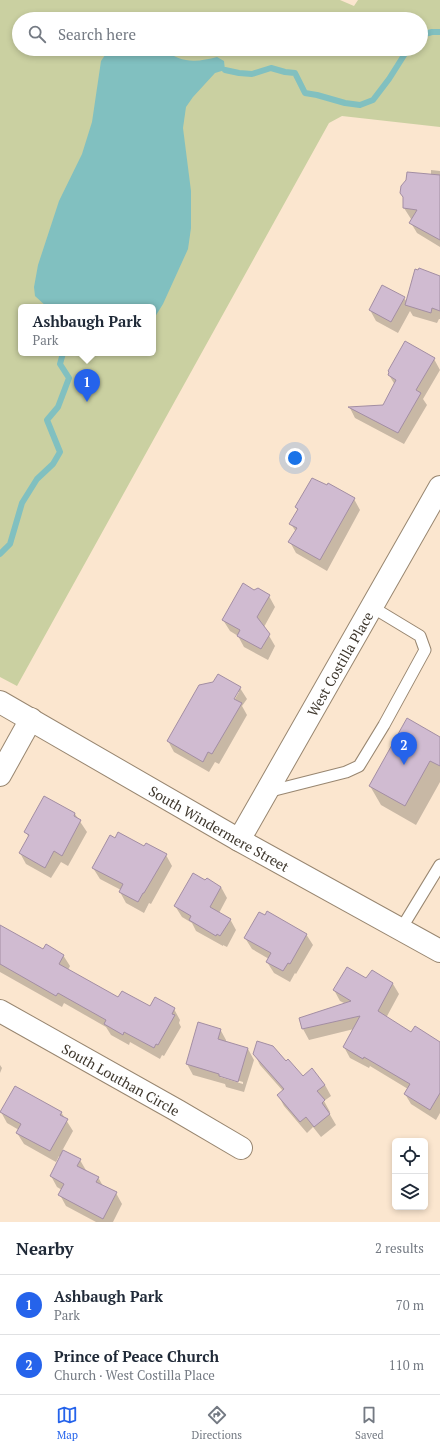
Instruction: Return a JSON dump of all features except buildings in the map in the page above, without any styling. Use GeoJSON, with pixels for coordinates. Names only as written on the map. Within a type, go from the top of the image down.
{"type":"FeatureCollection","features":[{"type":"Feature","properties":{"kind":"street","name":"West Costilla Place"},"geometry":{"type":"LineString","coordinates":[[239,840],[440,488]]}},
{"type":"Feature","properties":{"kind":"street","name":"South Windermere Street"},"geometry":{"type":"LineString","coordinates":[[0,702],[239,840],[440,951]]}},
{"type":"Feature","properties":{"kind":"street"},"geometry":{"type":"LineString","coordinates":[[0,775],[31,719]]}},
{"type":"Feature","properties":{"kind":"street","name":"South Louthan Circle"},"geometry":{"type":"LineString","coordinates":[[0,1011],[241,1148]]}},
{"type":"Feature","properties":{"kind":"lane"},"geometry":{"type":"LineString","coordinates":[[266,792],[346,772],[359,766],[384,725],[426,650],[420,636],[372,607]]}},
{"type":"Feature","properties":{"kind":"lane"},"geometry":{"type":"LineString","coordinates":[[401,929],[440,865]]}},
{"type":"Feature","properties":{"kind":"green space"},"geometry":{"type":"Polygon","coordinates":[[[0,0],[340,0],[354,6],[358,0],[440,0],[440,127],[342,116],[329,123],[17,686],[0,677],[0,0]]]}},
{"type":"Feature","properties":{"kind":"water"},"geometry":{"type":"Polygon","coordinates":[[[104,56],[174,56],[196,61],[217,57],[224,61],[225,70],[215,73],[186,107],[183,128],[191,191],[191,228],[188,249],[163,304],[156,315],[156,304],[44,304],[35,296],[34,287],[38,265],[59,201],[82,154],[92,122],[101,61],[104,56]]]}},
{"type":"Feature","properties":{"kind":"waterway"},"geometry":{"type":"LineString","coordinates":[[428,33],[440,32]]}},
{"type":"Feature","properties":{"kind":"waterway"},"geometry":{"type":"LineString","coordinates":[[225,70],[252,74],[271,68],[295,73],[305,93],[345,103],[360,105],[373,100],[404,56]]}},
{"type":"Feature","properties":{"kind":"waterway"},"geometry":{"type":"LineString","coordinates":[[0,554],[10,544],[22,503],[37,479],[53,464],[60,452],[47,420],[58,407],[69,378],[60,364],[62,356]]}},
{"type":"Feature","properties":{"kind":"place","name":"Ashbaugh Park"},"geometry":{"type":"Point","coordinates":[87,402]}},
{"type":"Feature","properties":{"kind":"place","name":"Prince of Peace Church"},"geometry":{"type":"Point","coordinates":[404,765]}}]}
